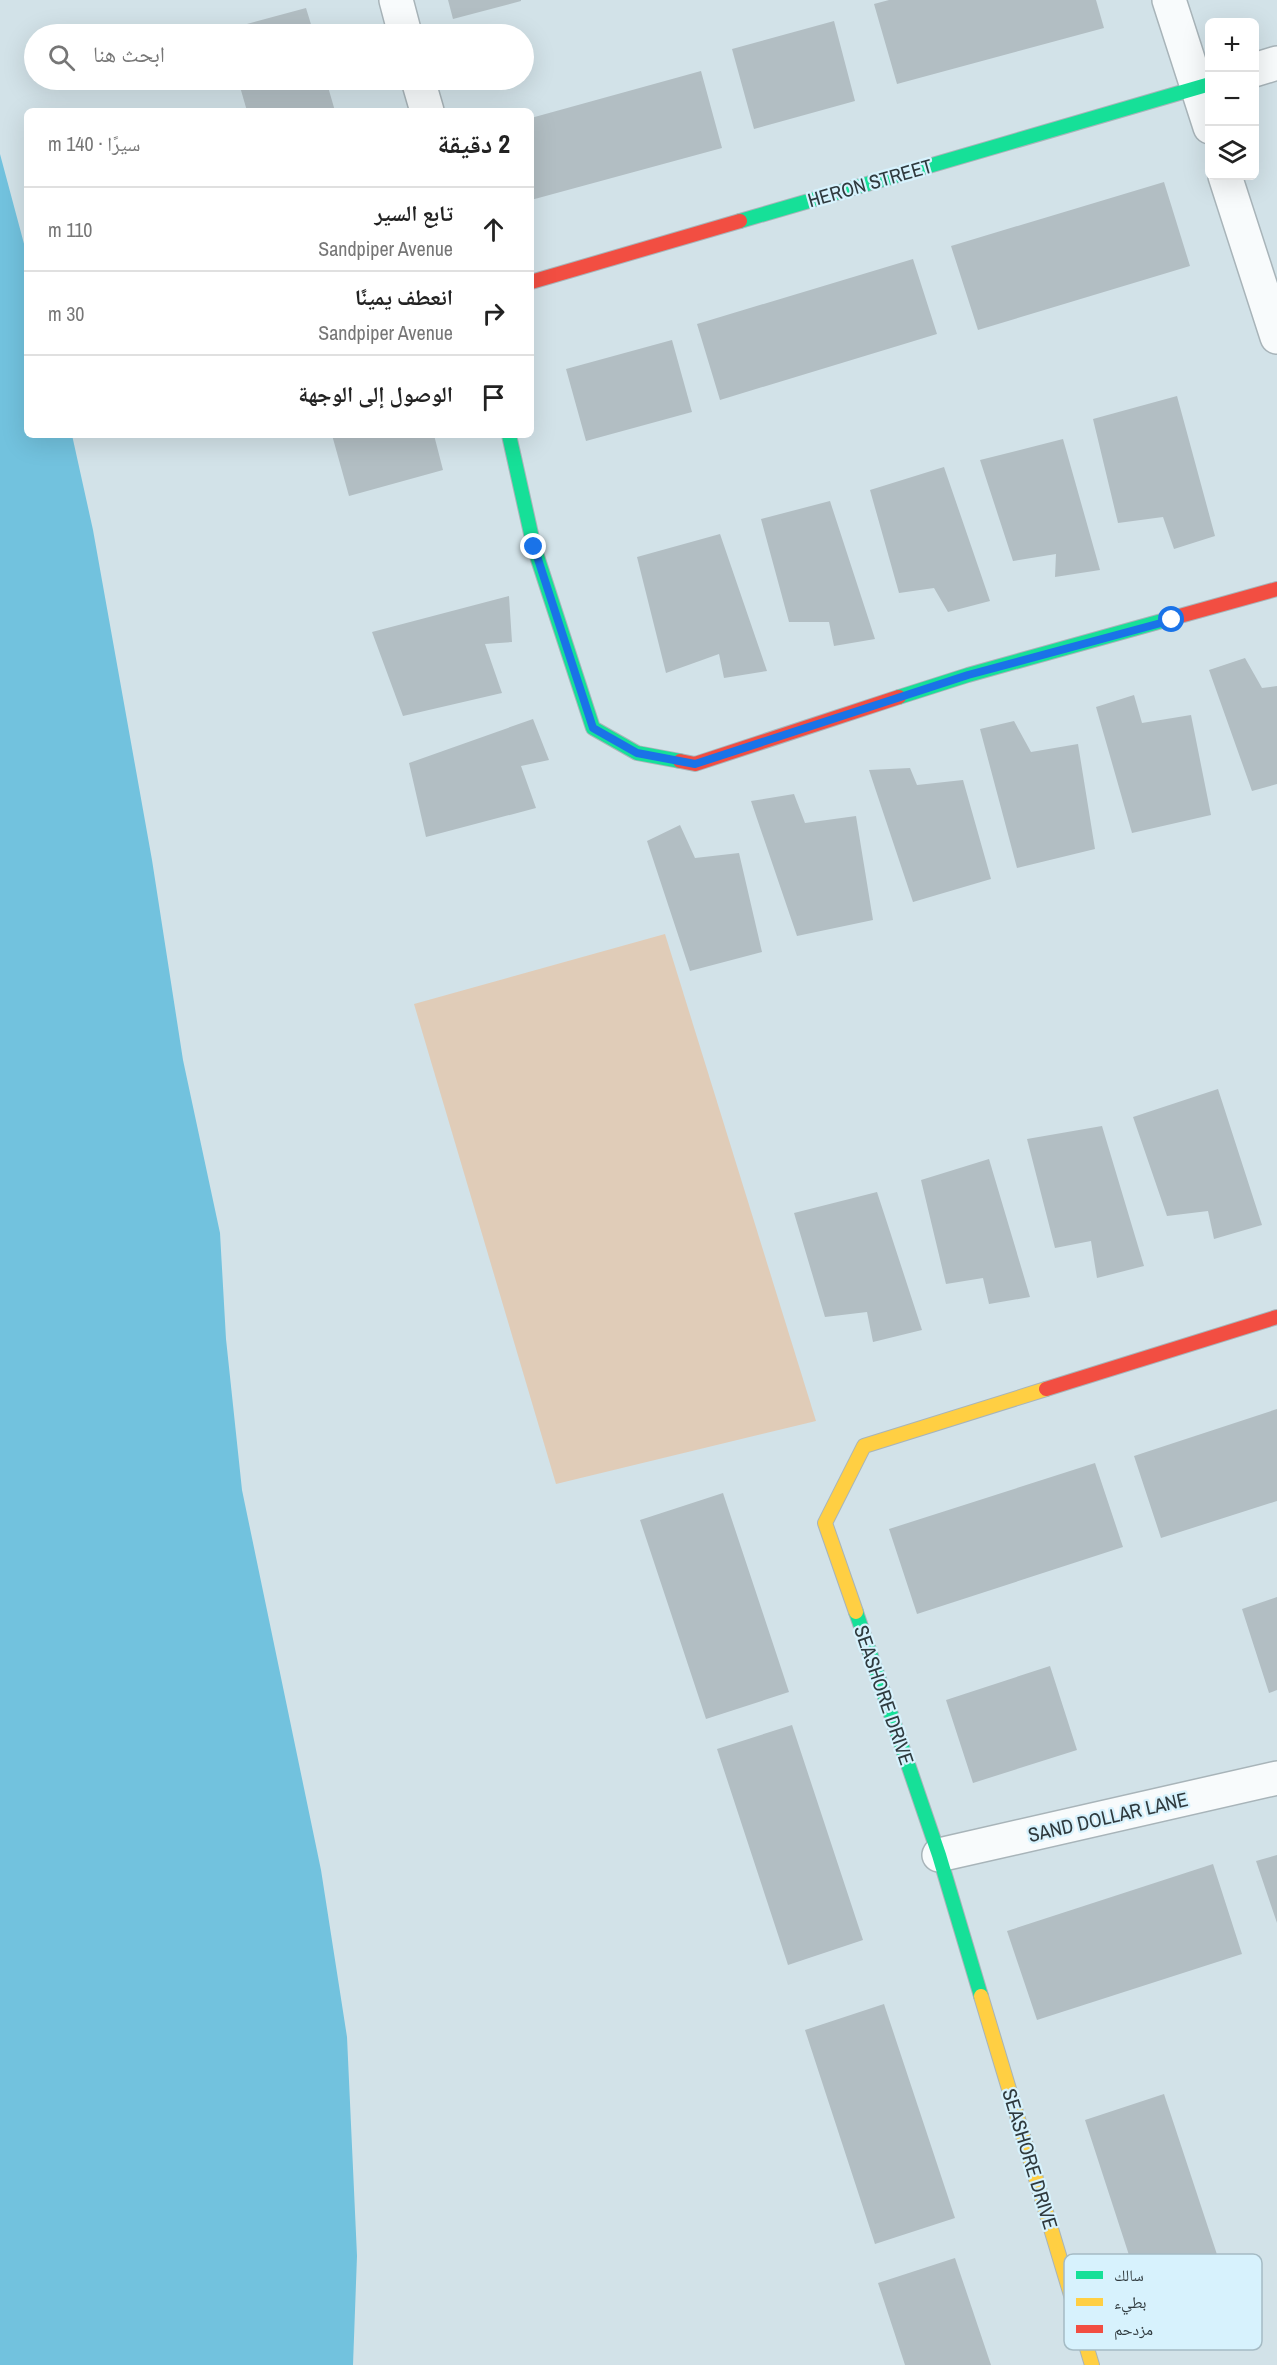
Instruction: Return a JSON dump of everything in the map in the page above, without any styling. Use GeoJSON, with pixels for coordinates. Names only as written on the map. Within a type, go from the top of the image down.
{"type":"FeatureCollection","features":[{"type":"Feature","properties":{"kind":"street"},"geometry":{"type":"LineString","coordinates":[[396,0],[402,24]]}},
{"type":"Feature","properties":{"kind":"street"},"geometry":{"type":"LineString","coordinates":[[1169,0],[1203,85],[1209,126]]}},
{"type":"Feature","properties":{"kind":"street"},"geometry":{"type":"LineString","coordinates":[[1259,68],[1277,63]]}},
{"type":"Feature","properties":{"kind":"street","name":"HERON STREET"},"geometry":{"type":"LineString","coordinates":[[534,281],[1203,85]]}},
{"type":"Feature","properties":{"kind":"street"},"geometry":{"type":"LineString","coordinates":[[421,90],[426,108]]}},
{"type":"Feature","properties":{"kind":"street"},"geometry":{"type":"LineString","coordinates":[[1226,180],[1277,337]]}},
{"type":"Feature","properties":{"kind":"street"},"geometry":{"type":"LineString","coordinates":[[510,438],[534,547],[593,728],[637,753],[695,764],[968,675],[1277,589]]}},
{"type":"Feature","properties":{"kind":"street","name":"SEASHORE DRIVE"},"geometry":{"type":"LineString","coordinates":[[1064,2272],[939,1855],[825,1523],[864,1446],[1277,1317]]}},
{"type":"Feature","properties":{"kind":"street","name":"SAND DOLLAR LANE"},"geometry":{"type":"LineString","coordinates":[[939,1855],[1277,1778]]}},
{"type":"Feature","properties":{"kind":"street","name":"SEASHORE DRIVE"},"geometry":{"type":"LineString","coordinates":[[1088,2350],[1092,2365]]}},
{"type":"Feature","properties":{"kind":"shaded area"},"geometry":{"type":"Polygon","coordinates":[[[665,934],[816,1421],[556,1484],[414,1004],[665,934]]]}},
{"type":"Feature","properties":{"kind":"water"},"geometry":{"type":"Polygon","coordinates":[[[0,154],[24,244],[24,438],[73,438],[93,530],[152,860],[183,1060],[220,1233],[226,1339],[242,1490],[321,1870],[347,2037],[357,2256],[353,2365],[0,2365],[0,154]]]}},
{"type":"Feature","properties":{"kind":"building"},"geometry":{"type":"Polygon","coordinates":[[[448,0],[521,0],[521,1],[453,19],[448,0]]]}},
{"type":"Feature","properties":{"kind":"building"},"geometry":{"type":"Polygon","coordinates":[[[889,0],[1096,0],[1104,28],[897,84],[874,4],[889,0]]]}},
{"type":"Feature","properties":{"kind":"building"},"geometry":{"type":"Polygon","coordinates":[[[306,8],[311,24],[247,24],[306,8]]]}},
{"type":"Feature","properties":{"kind":"building"},"geometry":{"type":"Polygon","coordinates":[[[834,21],[855,101],[754,129],[732,49],[834,21]]]}},
{"type":"Feature","properties":{"kind":"building"},"geometry":{"type":"Polygon","coordinates":[[[701,71],[722,148],[534,199],[534,117],[701,71]]]}},
{"type":"Feature","properties":{"kind":"building"},"geometry":{"type":"Polygon","coordinates":[[[241,90],[329,90],[334,108],[246,108],[241,90]]]}},
{"type":"Feature","properties":{"kind":"building"},"geometry":{"type":"Polygon","coordinates":[[[1164,182],[1190,266],[978,330],[951,246],[1164,182]]]}},
{"type":"Feature","properties":{"kind":"building"},"geometry":{"type":"Polygon","coordinates":[[[913,259],[937,334],[720,400],[697,324],[913,259]]]}},
{"type":"Feature","properties":{"kind":"building"},"geometry":{"type":"Polygon","coordinates":[[[672,340],[692,412],[586,441],[566,369],[672,340]]]}},
{"type":"Feature","properties":{"kind":"building"},"geometry":{"type":"Polygon","coordinates":[[[1177,396],[1215,536],[1174,549],[1163,517],[1118,523],[1093,419],[1177,396]]]}},
{"type":"Feature","properties":{"kind":"building"},"geometry":{"type":"Polygon","coordinates":[[[333,438],[435,438],[443,470],[349,496],[333,438]]]}},
{"type":"Feature","properties":{"kind":"building"},"geometry":{"type":"Polygon","coordinates":[[[1063,439],[1100,570],[1055,577],[1056,554],[1013,561],[980,460],[1063,439]]]}},
{"type":"Feature","properties":{"kind":"building"},"geometry":{"type":"Polygon","coordinates":[[[944,467],[990,601],[948,612],[934,588],[899,593],[870,490],[944,467]]]}},
{"type":"Feature","properties":{"kind":"building"},"geometry":{"type":"Polygon","coordinates":[[[830,501],[875,639],[834,646],[829,622],[789,622],[761,519],[830,501]]]}},
{"type":"Feature","properties":{"kind":"building"},"geometry":{"type":"Polygon","coordinates":[[[720,534],[767,671],[724,678],[719,654],[666,673],[637,557],[720,534]]]}},
{"type":"Feature","properties":{"kind":"building"},"geometry":{"type":"Polygon","coordinates":[[[509,596],[512,642],[485,644],[502,693],[403,716],[372,632],[509,596]]]}},
{"type":"Feature","properties":{"kind":"building"},"geometry":{"type":"Polygon","coordinates":[[[1245,658],[1262,688],[1277,686],[1277,784],[1252,791],[1209,670],[1245,658]]]}},
{"type":"Feature","properties":{"kind":"building"},"geometry":{"type":"Polygon","coordinates":[[[1134,695],[1142,723],[1191,715],[1211,815],[1132,833],[1096,707],[1134,695]]]}},
{"type":"Feature","properties":{"kind":"building"},"geometry":{"type":"Polygon","coordinates":[[[533,719],[549,760],[521,766],[536,808],[426,837],[409,763],[533,719]]]}},
{"type":"Feature","properties":{"kind":"building"},"geometry":{"type":"Polygon","coordinates":[[[1014,721],[1031,752],[1078,744],[1095,849],[1017,868],[980,729],[1014,721]]]}},
{"type":"Feature","properties":{"kind":"building"},"geometry":{"type":"Polygon","coordinates":[[[910,768],[917,785],[963,780],[991,879],[913,902],[869,770],[910,768]]]}},
{"type":"Feature","properties":{"kind":"building"},"geometry":{"type":"Polygon","coordinates":[[[794,794],[805,823],[856,816],[873,920],[797,936],[751,801],[794,794]]]}},
{"type":"Feature","properties":{"kind":"building"},"geometry":{"type":"Polygon","coordinates":[[[680,825],[695,858],[739,853],[762,952],[690,971],[647,841],[680,825]]]}},
{"type":"Feature","properties":{"kind":"building"},"geometry":{"type":"Polygon","coordinates":[[[1218,1089],[1262,1225],[1214,1239],[1208,1211],[1167,1216],[1133,1117],[1218,1089]]]}},
{"type":"Feature","properties":{"kind":"building"},"geometry":{"type":"Polygon","coordinates":[[[1102,1126],[1144,1266],[1097,1278],[1091,1241],[1055,1248],[1027,1139],[1102,1126]]]}},
{"type":"Feature","properties":{"kind":"building"},"geometry":{"type":"Polygon","coordinates":[[[989,1159],[1030,1297],[989,1304],[983,1278],[946,1284],[921,1180],[989,1159]]]}},
{"type":"Feature","properties":{"kind":"building"},"geometry":{"type":"Polygon","coordinates":[[[877,1192],[922,1330],[873,1342],[867,1312],[825,1317],[794,1213],[877,1192]]]}},
{"type":"Feature","properties":{"kind":"building"},"geometry":{"type":"Polygon","coordinates":[[[1277,1409],[1277,1501],[1161,1538],[1134,1456],[1277,1409]]]}},
{"type":"Feature","properties":{"kind":"building"},"geometry":{"type":"Polygon","coordinates":[[[1095,1463],[1123,1547],[917,1614],[889,1529],[1095,1463]]]}},
{"type":"Feature","properties":{"kind":"building"},"geometry":{"type":"Polygon","coordinates":[[[723,1493],[789,1692],[706,1719],[640,1520],[723,1493]]]}},
{"type":"Feature","properties":{"kind":"building"},"geometry":{"type":"Polygon","coordinates":[[[1277,1597],[1277,1690],[1269,1693],[1242,1609],[1277,1597]]]}},
{"type":"Feature","properties":{"kind":"building"},"geometry":{"type":"Polygon","coordinates":[[[1050,1666],[1077,1750],[973,1783],[946,1700],[1050,1666]]]}},
{"type":"Feature","properties":{"kind":"building"},"geometry":{"type":"Polygon","coordinates":[[[792,1725],[863,1940],[788,1965],[717,1749],[792,1725]]]}},
{"type":"Feature","properties":{"kind":"building"},"geometry":{"type":"Polygon","coordinates":[[[1277,1855],[1277,1923],[1256,1861],[1277,1855]]]}},
{"type":"Feature","properties":{"kind":"building"},"geometry":{"type":"Polygon","coordinates":[[[1213,1864],[1242,1954],[1037,2020],[1007,1931],[1213,1864]]]}},
{"type":"Feature","properties":{"kind":"building"},"geometry":{"type":"Polygon","coordinates":[[[884,2004],[955,2218],[875,2244],[805,2030],[884,2004]]]}},
{"type":"Feature","properties":{"kind":"building"},"geometry":{"type":"Polygon","coordinates":[[[1164,2094],[1217,2254],[1129,2254],[1085,2120],[1164,2094]]]}},
{"type":"Feature","properties":{"kind":"building"},"geometry":{"type":"Polygon","coordinates":[[[955,2258],[991,2365],[905,2365],[878,2283],[955,2258]]]}},
{"type":"Feature","properties":{"kind":"traffic: fast"},"geometry":{"type":"LineString","coordinates":[[740,221],[1205,85]]}},
{"type":"Feature","properties":{"kind":"traffic: fast"},"geometry":{"type":"LineString","coordinates":[[510,438],[534,547],[593,728],[637,753],[680,761]]}},
{"type":"Feature","properties":{"kind":"traffic: fast"},"geometry":{"type":"LineString","coordinates":[[899,697],[968,675],[1169,619]]}},
{"type":"Feature","properties":{"kind":"traffic: fast"},"geometry":{"type":"LineString","coordinates":[[856,1612],[939,1855],[981,1996]]}},
{"type":"Feature","properties":{"kind":"traffic: slow"},"geometry":{"type":"LineString","coordinates":[[856,1612],[825,1523],[864,1446],[1046,1389]]}},
{"type":"Feature","properties":{"kind":"traffic: slow"},"geometry":{"type":"LineString","coordinates":[[981,1996],[1064,2272]]}},
{"type":"Feature","properties":{"kind":"traffic: slow"},"geometry":{"type":"LineString","coordinates":[[1087,2350],[1092,2365]]}},
{"type":"Feature","properties":{"kind":"traffic: jam"},"geometry":{"type":"LineString","coordinates":[[534,281],[740,221]]}},
{"type":"Feature","properties":{"kind":"traffic: jam"},"geometry":{"type":"LineString","coordinates":[[1169,619],[1277,589]]}},
{"type":"Feature","properties":{"kind":"traffic: jam"},"geometry":{"type":"LineString","coordinates":[[680,761],[695,764],[899,697]]}},
{"type":"Feature","properties":{"kind":"traffic: jam"},"geometry":{"type":"LineString","coordinates":[[1046,1389],[1277,1317]]}},
{"type":"Feature","properties":{"kind":"route"},"geometry":{"type":"LineString","coordinates":[[534,547],[593,728],[637,753],[695,764],[799,732],[968,675],[1172,620]]}}]}
